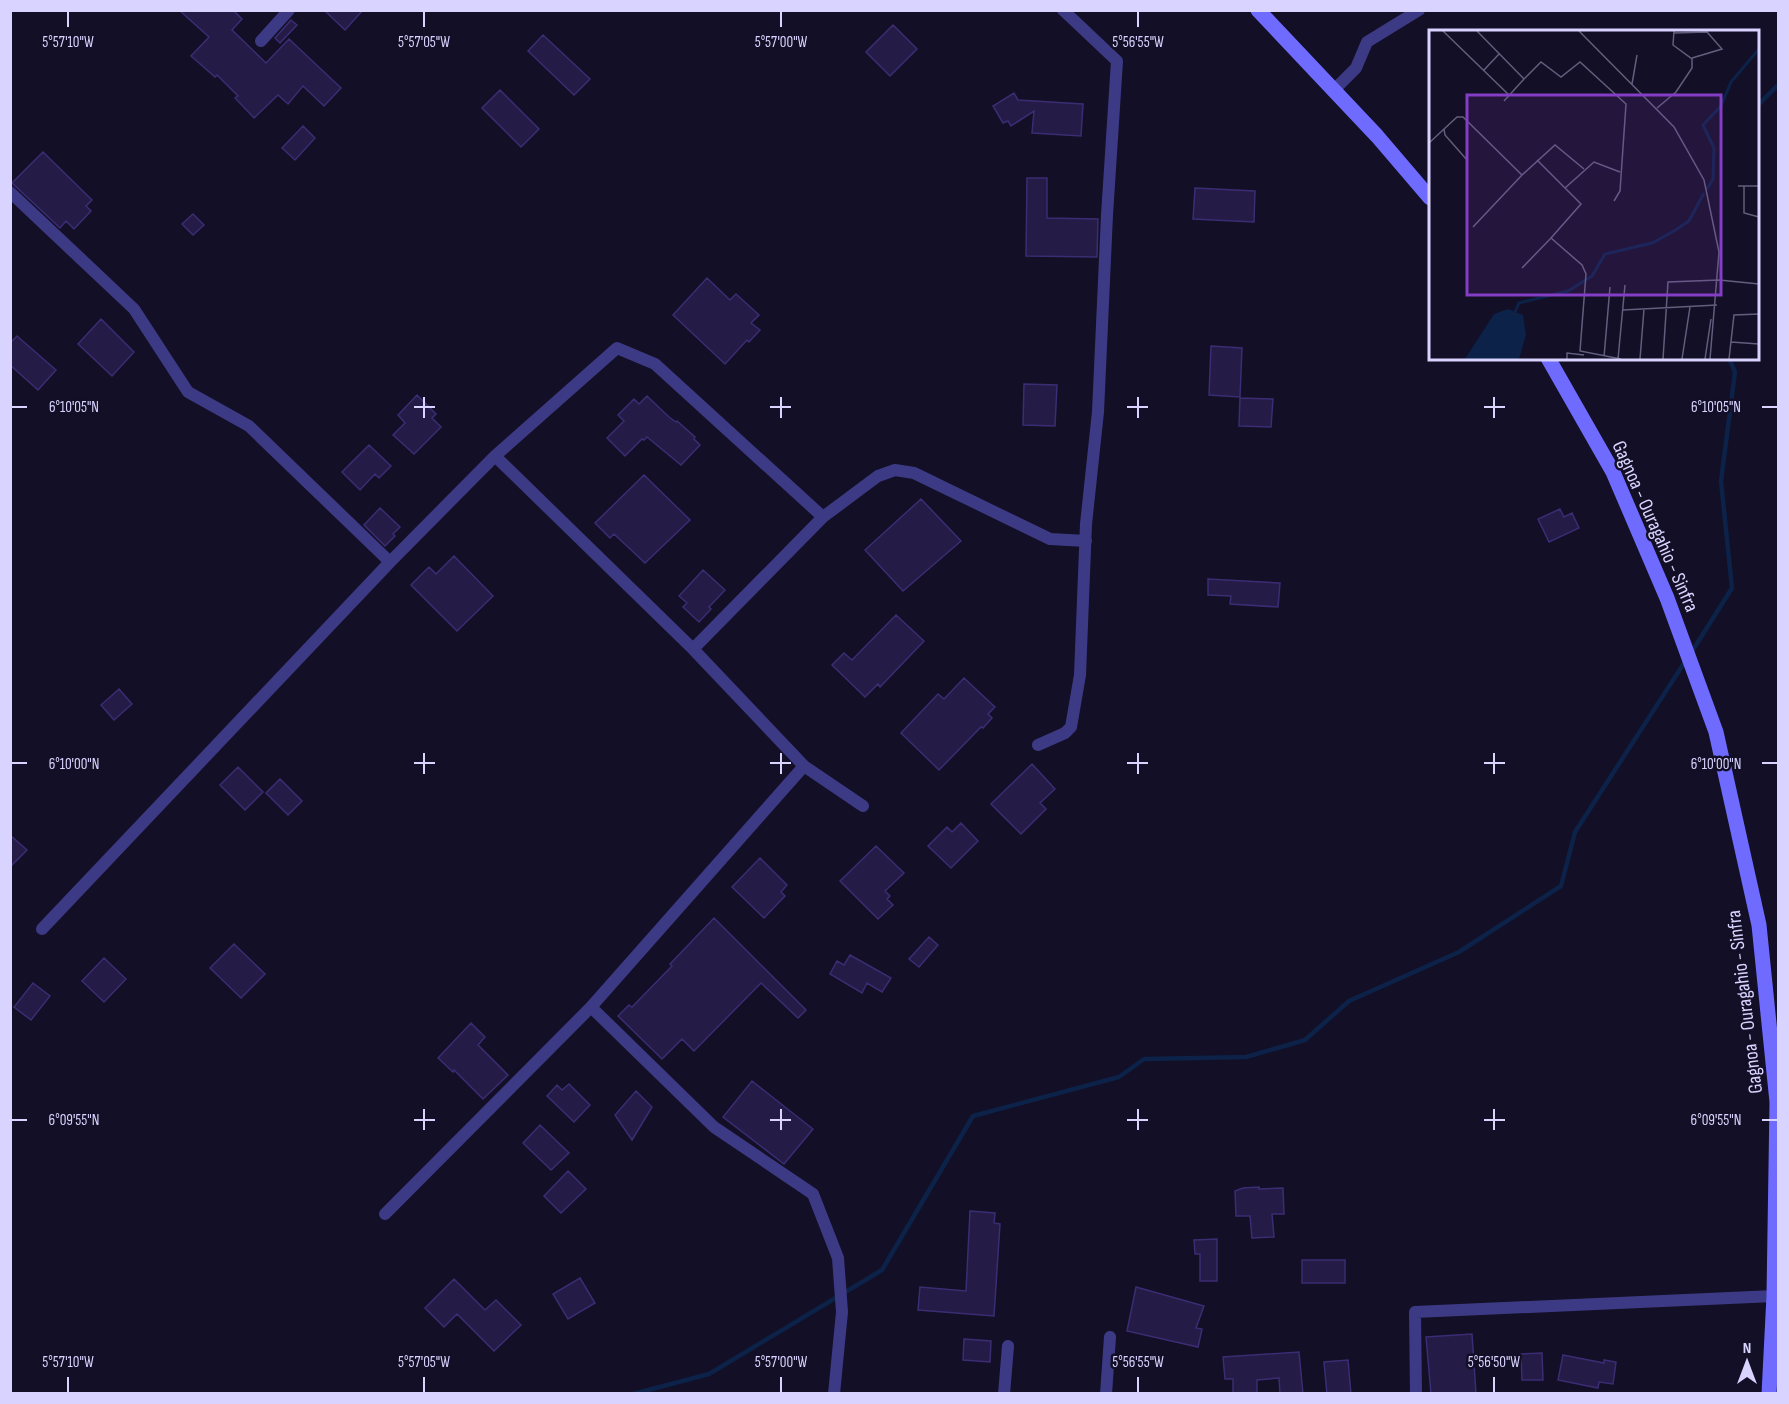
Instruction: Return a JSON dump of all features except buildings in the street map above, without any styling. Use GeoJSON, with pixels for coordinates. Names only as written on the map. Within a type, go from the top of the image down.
{"type":"FeatureCollection","features":[{"type":"Feature","properties":{"kind":"main road"},"geometry":{"type":"LineString","coordinates":[[1258,10],[1429,196]]}},
{"type":"Feature","properties":{"kind":"main road","name":"Gagnoa - Ouragahio - Sinfra"},"geometry":{"type":"LineString","coordinates":[[1549,360],[1613,472],[1667,598],[1716,732],[1758,925],[1776,1090],[1776,1297],[1768,1394]]}},
{"type":"Feature","properties":{"kind":"street"},"geometry":{"type":"LineString","coordinates":[[261,41],[289,10]]}},
{"type":"Feature","properties":{"kind":"street"},"geometry":{"type":"LineString","coordinates":[[1038,745],[1065,733],[1071,727],[1080,675],[1086,541],[1098,412],[1107,215],[1118,61],[1063,10]]}},
{"type":"Feature","properties":{"kind":"street"},"geometry":{"type":"LineString","coordinates":[[1334,90],[1356,68],[1367,42],[1419,10]]}},
{"type":"Feature","properties":{"kind":"street"},"geometry":{"type":"LineString","coordinates":[[10,192],[134,309],[188,392],[249,426],[390,562]]}},
{"type":"Feature","properties":{"kind":"street"},"geometry":{"type":"LineString","coordinates":[[42,929],[390,562],[495,456],[617,348],[655,364],[823,516]]}},
{"type":"Feature","properties":{"kind":"street"},"geometry":{"type":"LineString","coordinates":[[495,456],[693,650],[804,766],[863,806]]}},
{"type":"Feature","properties":{"kind":"street"},"geometry":{"type":"LineString","coordinates":[[693,650],[823,516],[878,476],[895,470],[914,473],[1050,539],[1086,541]]}},
{"type":"Feature","properties":{"kind":"street"},"geometry":{"type":"LineString","coordinates":[[386,1214],[591,1007],[804,766]]}},
{"type":"Feature","properties":{"kind":"street"},"geometry":{"type":"LineString","coordinates":[[591,1007],[714,1126],[813,1194],[838,1258],[842,1312],[834,1394]]}},
{"type":"Feature","properties":{"kind":"street"},"geometry":{"type":"LineString","coordinates":[[1416,1394],[1415,1312],[1776,1297]]}},
{"type":"Feature","properties":{"kind":"street"},"geometry":{"type":"LineString","coordinates":[[1106,1394],[1110,1337]]}},
{"type":"Feature","properties":{"kind":"street"},"geometry":{"type":"LineString","coordinates":[[1004,1394],[1008,1346]]}},
{"type":"Feature","properties":{"kind":"waterway"},"geometry":{"type":"LineString","coordinates":[[1759,104],[1778,85]]}},
{"type":"Feature","properties":{"kind":"waterway"},"geometry":{"type":"LineString","coordinates":[[1691,653],[1732,588],[1721,481],[1735,372],[1730,360]]}},
{"type":"Feature","properties":{"kind":"waterway"},"geometry":{"type":"LineString","coordinates":[[633,1394],[709,1374],[882,1270],[973,1116],[1119,1077],[1144,1059],[1246,1057],[1305,1040],[1349,1001],[1459,952],[1561,886],[1575,832],[1686,660]]}}]}
